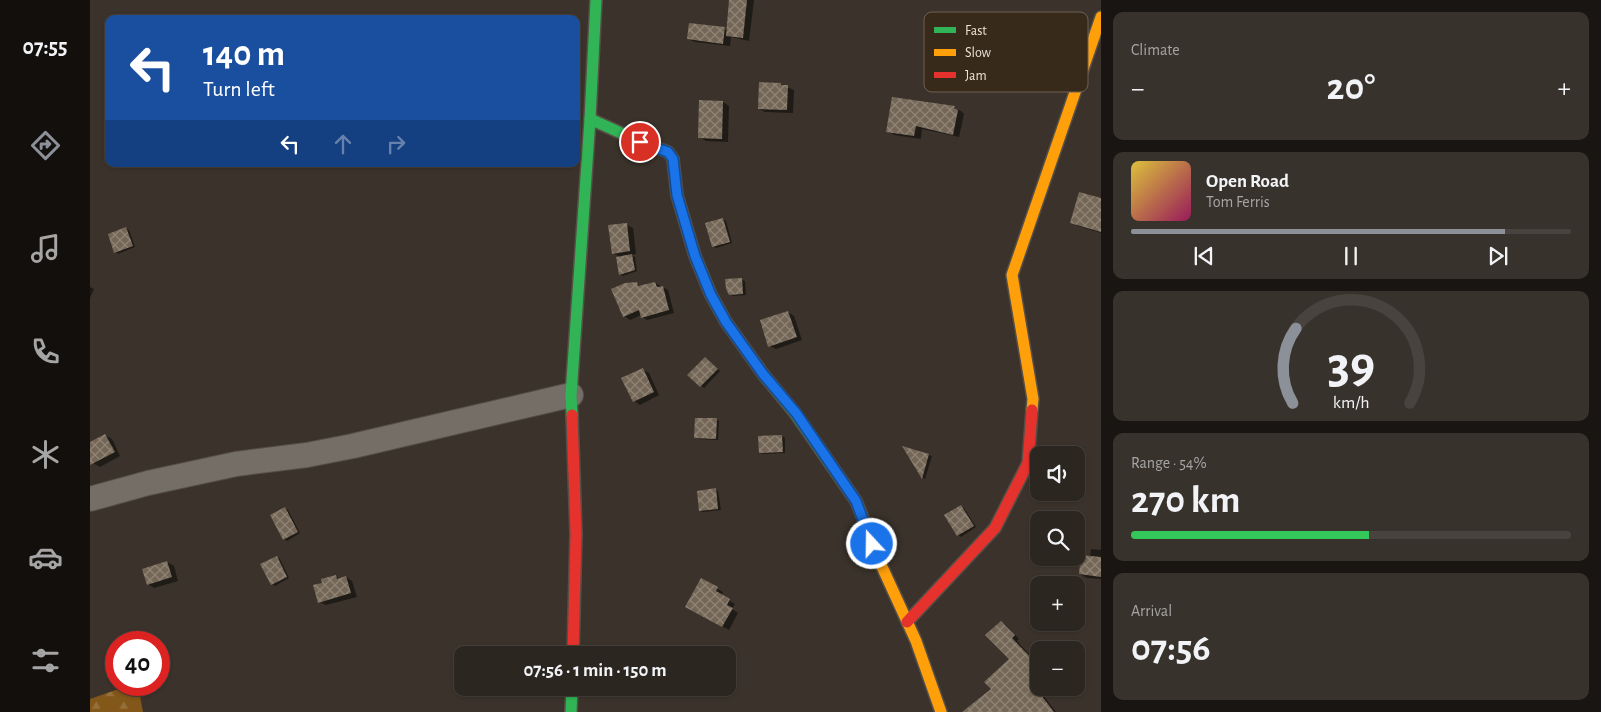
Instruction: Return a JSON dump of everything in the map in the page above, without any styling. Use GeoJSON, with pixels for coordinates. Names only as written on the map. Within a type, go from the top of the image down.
{"type":"FeatureCollection","features":[{"type":"Feature","properties":{"kind":"street"},"geometry":{"type":"LineString","coordinates":[[573,646],[576,534],[570,395],[590,119],[596,0]]}},
{"type":"Feature","properties":{"kind":"street"},"geometry":{"type":"LineString","coordinates":[[1088,55],[1101,17]]}},
{"type":"Feature","properties":{"kind":"street"},"geometry":{"type":"LineString","coordinates":[[907,622],[995,528],[1028,463],[1033,399],[1012,275],[1075,92]]}},
{"type":"Feature","properties":{"kind":"street"},"geometry":{"type":"LineString","coordinates":[[590,119],[672,155],[677,195],[695,256],[711,295],[726,322],[763,374],[796,413],[856,501],[878,558],[916,641],[941,712]]}},
{"type":"Feature","properties":{"kind":"street"},"geometry":{"type":"LineString","coordinates":[[90,499],[148,483],[236,464],[307,455],[354,446],[570,395]]}},
{"type":"Feature","properties":{"kind":"street"},"geometry":{"type":"LineString","coordinates":[[571,712],[572,696]]}},
{"type":"Feature","properties":{"kind":"green space"},"geometry":{"type":"Polygon","coordinates":[[[105,694],[105,696],[140,696],[143,712],[90,712],[90,699],[105,694]]]}},
{"type":"Feature","properties":{"kind":"building"},"geometry":{"type":"Polygon","coordinates":[[[729,0],[747,0],[743,38],[726,36],[729,0]]]}},
{"type":"Feature","properties":{"kind":"building"},"geometry":{"type":"Polygon","coordinates":[[[689,23],[725,27],[723,44],[687,39],[689,23]]]}},
{"type":"Feature","properties":{"kind":"building"},"geometry":{"type":"Polygon","coordinates":[[[759,82],[788,85],[787,110],[758,109],[759,82]]]}},
{"type":"Feature","properties":{"kind":"building"},"geometry":{"type":"Polygon","coordinates":[[[892,97],[955,106],[954,108],[958,110],[953,135],[916,126],[914,136],[886,132],[892,97]]]}},
{"type":"Feature","properties":{"kind":"building"},"geometry":{"type":"Polygon","coordinates":[[[699,100],[723,101],[722,139],[698,138],[699,100]]]}},
{"type":"Feature","properties":{"kind":"building"},"geometry":{"type":"Polygon","coordinates":[[[1079,192],[1101,198],[1101,232],[1070,223],[1079,192]]]}},
{"type":"Feature","properties":{"kind":"building"},"geometry":{"type":"Polygon","coordinates":[[[723,218],[730,242],[712,247],[705,223],[723,218]]]}},
{"type":"Feature","properties":{"kind":"building"},"geometry":{"type":"Polygon","coordinates":[[[627,223],[630,251],[612,254],[608,225],[627,223]]]}},
{"type":"Feature","properties":{"kind":"building"},"geometry":{"type":"Polygon","coordinates":[[[126,227],[133,246],[114,253],[108,234],[126,227]]]}},
{"type":"Feature","properties":{"kind":"building"},"geometry":{"type":"Polygon","coordinates":[[[632,254],[635,270],[619,275],[616,257],[632,254]]]}},
{"type":"Feature","properties":{"kind":"building"},"geometry":{"type":"Polygon","coordinates":[[[742,278],[743,294],[729,295],[725,279],[742,278]]]}},
{"type":"Feature","properties":{"kind":"building"},"geometry":{"type":"Polygon","coordinates":[[[637,282],[638,286],[655,282],[657,287],[663,286],[669,310],[641,318],[639,310],[623,317],[611,289],[625,283],[637,282]]]}},
{"type":"Feature","properties":{"kind":"building"},"geometry":{"type":"Polygon","coordinates":[[[788,311],[797,337],[768,347],[760,320],[788,311]]]}},
{"type":"Feature","properties":{"kind":"building"},"geometry":{"type":"Polygon","coordinates":[[[705,357],[718,369],[700,387],[687,375],[705,357]]]}},
{"type":"Feature","properties":{"kind":"building"},"geometry":{"type":"Polygon","coordinates":[[[643,368],[654,392],[633,402],[621,378],[643,368]]]}},
{"type":"Feature","properties":{"kind":"building"},"geometry":{"type":"Polygon","coordinates":[[[695,418],[717,418],[716,439],[694,438],[695,418]]]}},
{"type":"Feature","properties":{"kind":"building"},"geometry":{"type":"Polygon","coordinates":[[[105,434],[115,452],[90,465],[90,442],[105,434]]]}},
{"type":"Feature","properties":{"kind":"building"},"geometry":{"type":"Polygon","coordinates":[[[782,435],[783,452],[759,453],[758,436],[782,435]]]}},
{"type":"Feature","properties":{"kind":"building"},"geometry":{"type":"Polygon","coordinates":[[[902,446],[929,454],[922,479],[902,446]]]}},
{"type":"Feature","properties":{"kind":"building"},"geometry":{"type":"Polygon","coordinates":[[[716,488],[718,509],[699,511],[697,491],[716,488]]]}},
{"type":"Feature","properties":{"kind":"building"},"geometry":{"type":"Polygon","coordinates":[[[961,505],[974,526],[957,536],[944,515],[961,505]]]}},
{"type":"Feature","properties":{"kind":"building"},"geometry":{"type":"Polygon","coordinates":[[[285,507],[298,532],[283,540],[270,515],[285,507]]]}},
{"type":"Feature","properties":{"kind":"building"},"geometry":{"type":"Polygon","coordinates":[[[1085,555],[1101,557],[1101,577],[1079,574],[1080,566],[1085,566],[1085,555]]]}},
{"type":"Feature","properties":{"kind":"building"},"geometry":{"type":"Polygon","coordinates":[[[277,556],[287,577],[271,585],[260,564],[277,556]]]}},
{"type":"Feature","properties":{"kind":"building"},"geometry":{"type":"Polygon","coordinates":[[[167,561],[172,577],[147,585],[142,569],[167,561]]]}},
{"type":"Feature","properties":{"kind":"building"},"geometry":{"type":"Polygon","coordinates":[[[336,575],[337,579],[346,576],[351,593],[318,603],[313,585],[322,583],[321,579],[336,575]]]}},
{"type":"Feature","properties":{"kind":"building"},"geometry":{"type":"Polygon","coordinates":[[[701,578],[718,587],[716,591],[730,599],[727,605],[733,608],[722,627],[685,607],[701,578]]]}},
{"type":"Feature","properties":{"kind":"building"},"geometry":{"type":"Polygon","coordinates":[[[1001,621],[1015,635],[1012,638],[1030,657],[1030,696],[1042,696],[1054,712],[962,712],[991,689],[984,682],[1009,659],[985,635],[1001,621]]]}},
{"type":"Feature","properties":{"kind":"traffic: fast"},"geometry":{"type":"LineString","coordinates":[[572,415],[571,395],[590,119],[596,0]]}},
{"type":"Feature","properties":{"kind":"traffic: fast"},"geometry":{"type":"LineString","coordinates":[[590,119],[668,152],[673,159],[677,195],[695,256],[711,295],[726,322],[763,374],[795,413],[856,501],[864,521]]}},
{"type":"Feature","properties":{"kind":"traffic: fast"},"geometry":{"type":"LineString","coordinates":[[571,712],[572,696]]}},
{"type":"Feature","properties":{"kind":"traffic: slow"},"geometry":{"type":"LineString","coordinates":[[1088,55],[1101,17]]}},
{"type":"Feature","properties":{"kind":"traffic: slow"},"geometry":{"type":"LineString","coordinates":[[1032,410],[1033,399],[1012,275],[1075,92]]}},
{"type":"Feature","properties":{"kind":"traffic: slow"},"geometry":{"type":"LineString","coordinates":[[864,521],[878,558],[916,641],[941,712]]}},
{"type":"Feature","properties":{"kind":"traffic: jam"},"geometry":{"type":"LineString","coordinates":[[907,622],[995,528],[1028,463],[1032,410]]}},
{"type":"Feature","properties":{"kind":"traffic: jam"},"geometry":{"type":"LineString","coordinates":[[572,415],[576,534],[573,646]]}},
{"type":"Feature","properties":{"kind":"route"},"geometry":{"type":"LineString","coordinates":[[640,142],[672,155],[677,195],[695,256],[711,295],[726,322],[763,374],[796,413],[856,501],[872,544]]}}]}
